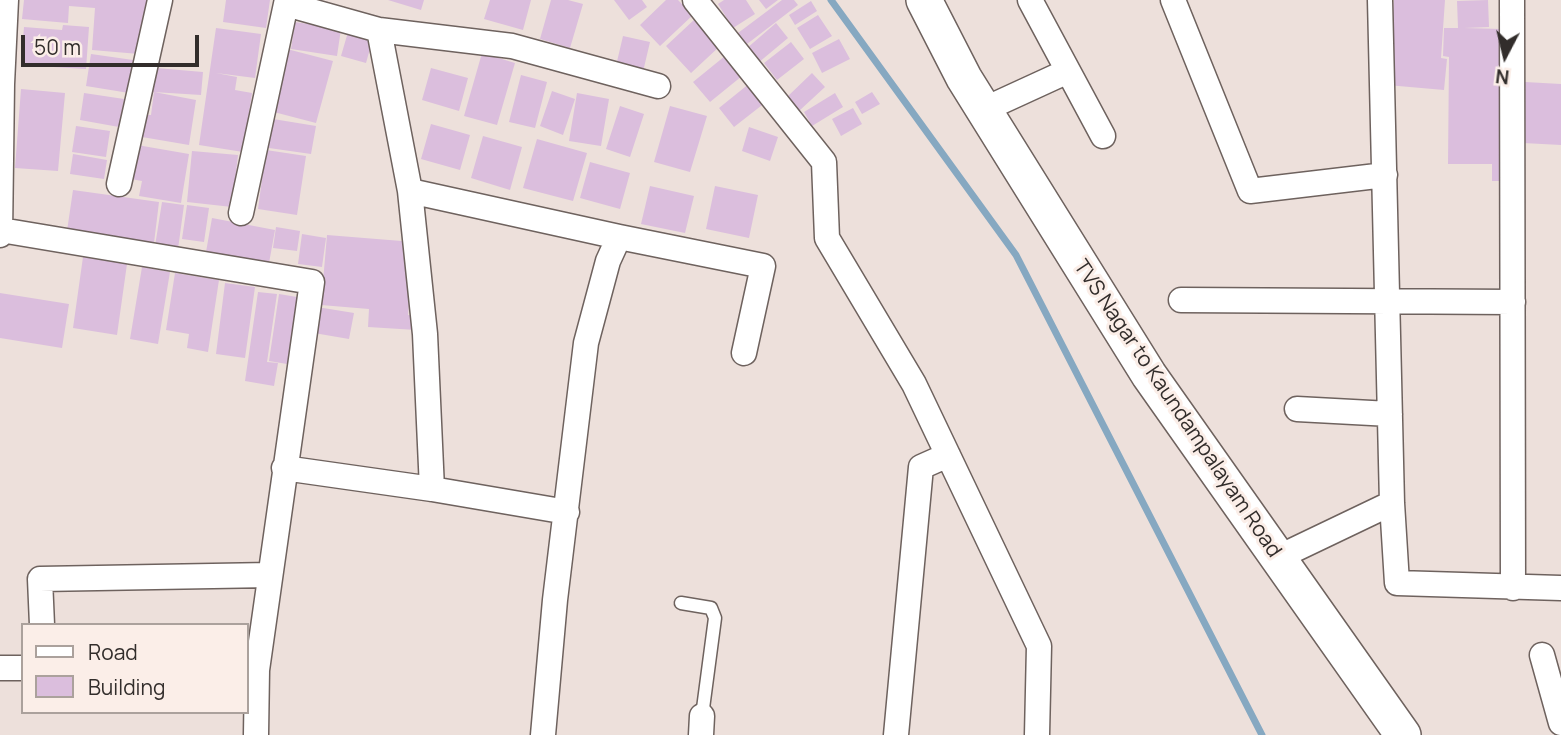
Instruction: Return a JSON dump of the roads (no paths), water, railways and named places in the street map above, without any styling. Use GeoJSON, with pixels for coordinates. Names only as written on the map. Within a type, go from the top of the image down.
{"type":"FeatureCollection","features":[{"type":"Feature","properties":{"kind":"street"},"geometry":{"type":"LineString","coordinates":[[6,0],[1,84],[0,233],[312,282],[270,575],[252,670],[256,735]]}},
{"type":"Feature","properties":{"kind":"street"},"geometry":{"type":"LineString","coordinates":[[119,184],[160,0]]}},
{"type":"Feature","properties":{"kind":"street"},"geometry":{"type":"LineString","coordinates":[[695,0],[824,162],[827,238],[914,384],[1039,646],[1037,735]]}},
{"type":"Feature","properties":{"kind":"street","name":"TVS Nagar to Kaundampalayam Road"},"geometry":{"type":"LineString","coordinates":[[924,0],[983,110],[1149,374],[1403,735]]}},
{"type":"Feature","properties":{"kind":"street"},"geometry":{"type":"LineString","coordinates":[[1030,0],[1103,136]]}},
{"type":"Feature","properties":{"kind":"street"},"geometry":{"type":"LineString","coordinates":[[1173,0],[1250,191],[1385,176]]}},
{"type":"Feature","properties":{"kind":"street"},"geometry":{"type":"LineString","coordinates":[[1380,0],[1392,503],[1397,583],[1561,588]]}},
{"type":"Feature","properties":{"kind":"street"},"geometry":{"type":"LineString","coordinates":[[1512,0],[1513,588]]}},
{"type":"Feature","properties":{"kind":"street"},"geometry":{"type":"LineString","coordinates":[[241,213],[286,2],[379,30],[512,46],[658,86]]}},
{"type":"Feature","properties":{"kind":"street"},"geometry":{"type":"LineString","coordinates":[[379,30],[410,191],[425,334],[432,489]]}},
{"type":"Feature","properties":{"kind":"street"},"geometry":{"type":"LineString","coordinates":[[983,110],[1068,71]]}},
{"type":"Feature","properties":{"kind":"street"},"geometry":{"type":"LineString","coordinates":[[410,191],[763,266],[744,353]]}},
{"type":"Feature","properties":{"kind":"street"},"geometry":{"type":"LineString","coordinates":[[543,735],[555,600],[586,343],[608,261],[619,237]]}},
{"type":"Feature","properties":{"kind":"street"},"geometry":{"type":"LineString","coordinates":[[1181,300],[1513,302]]}},
{"type":"Feature","properties":{"kind":"street"},"geometry":{"type":"LineString","coordinates":[[1297,409],[1390,414]]}},
{"type":"Feature","properties":{"kind":"street"},"geometry":{"type":"LineString","coordinates":[[896,735],[921,467],[948,455]]}},
{"type":"Feature","properties":{"kind":"street"},"geometry":{"type":"LineString","coordinates":[[284,468],[567,512]]}},
{"type":"Feature","properties":{"kind":"street"},"geometry":{"type":"LineString","coordinates":[[1277,558],[1392,503]]}},
{"type":"Feature","properties":{"kind":"street"},"geometry":{"type":"LineString","coordinates":[[42,623],[40,579],[270,575]]}},
{"type":"Feature","properties":{"kind":"street"},"geometry":{"type":"LineString","coordinates":[[1542,655],[1561,723]]}},
{"type":"Feature","properties":{"kind":"street"},"geometry":{"type":"LineString","coordinates":[[0,668],[21,668]]}},
{"type":"Feature","properties":{"kind":"lane"},"geometry":{"type":"LineString","coordinates":[[681,603],[711,608],[715,618],[701,726]]}},
{"type":"Feature","properties":{"kind":"waterway"},"geometry":{"type":"LineString","coordinates":[[831,0],[1016,255],[1262,735]]}}]}
